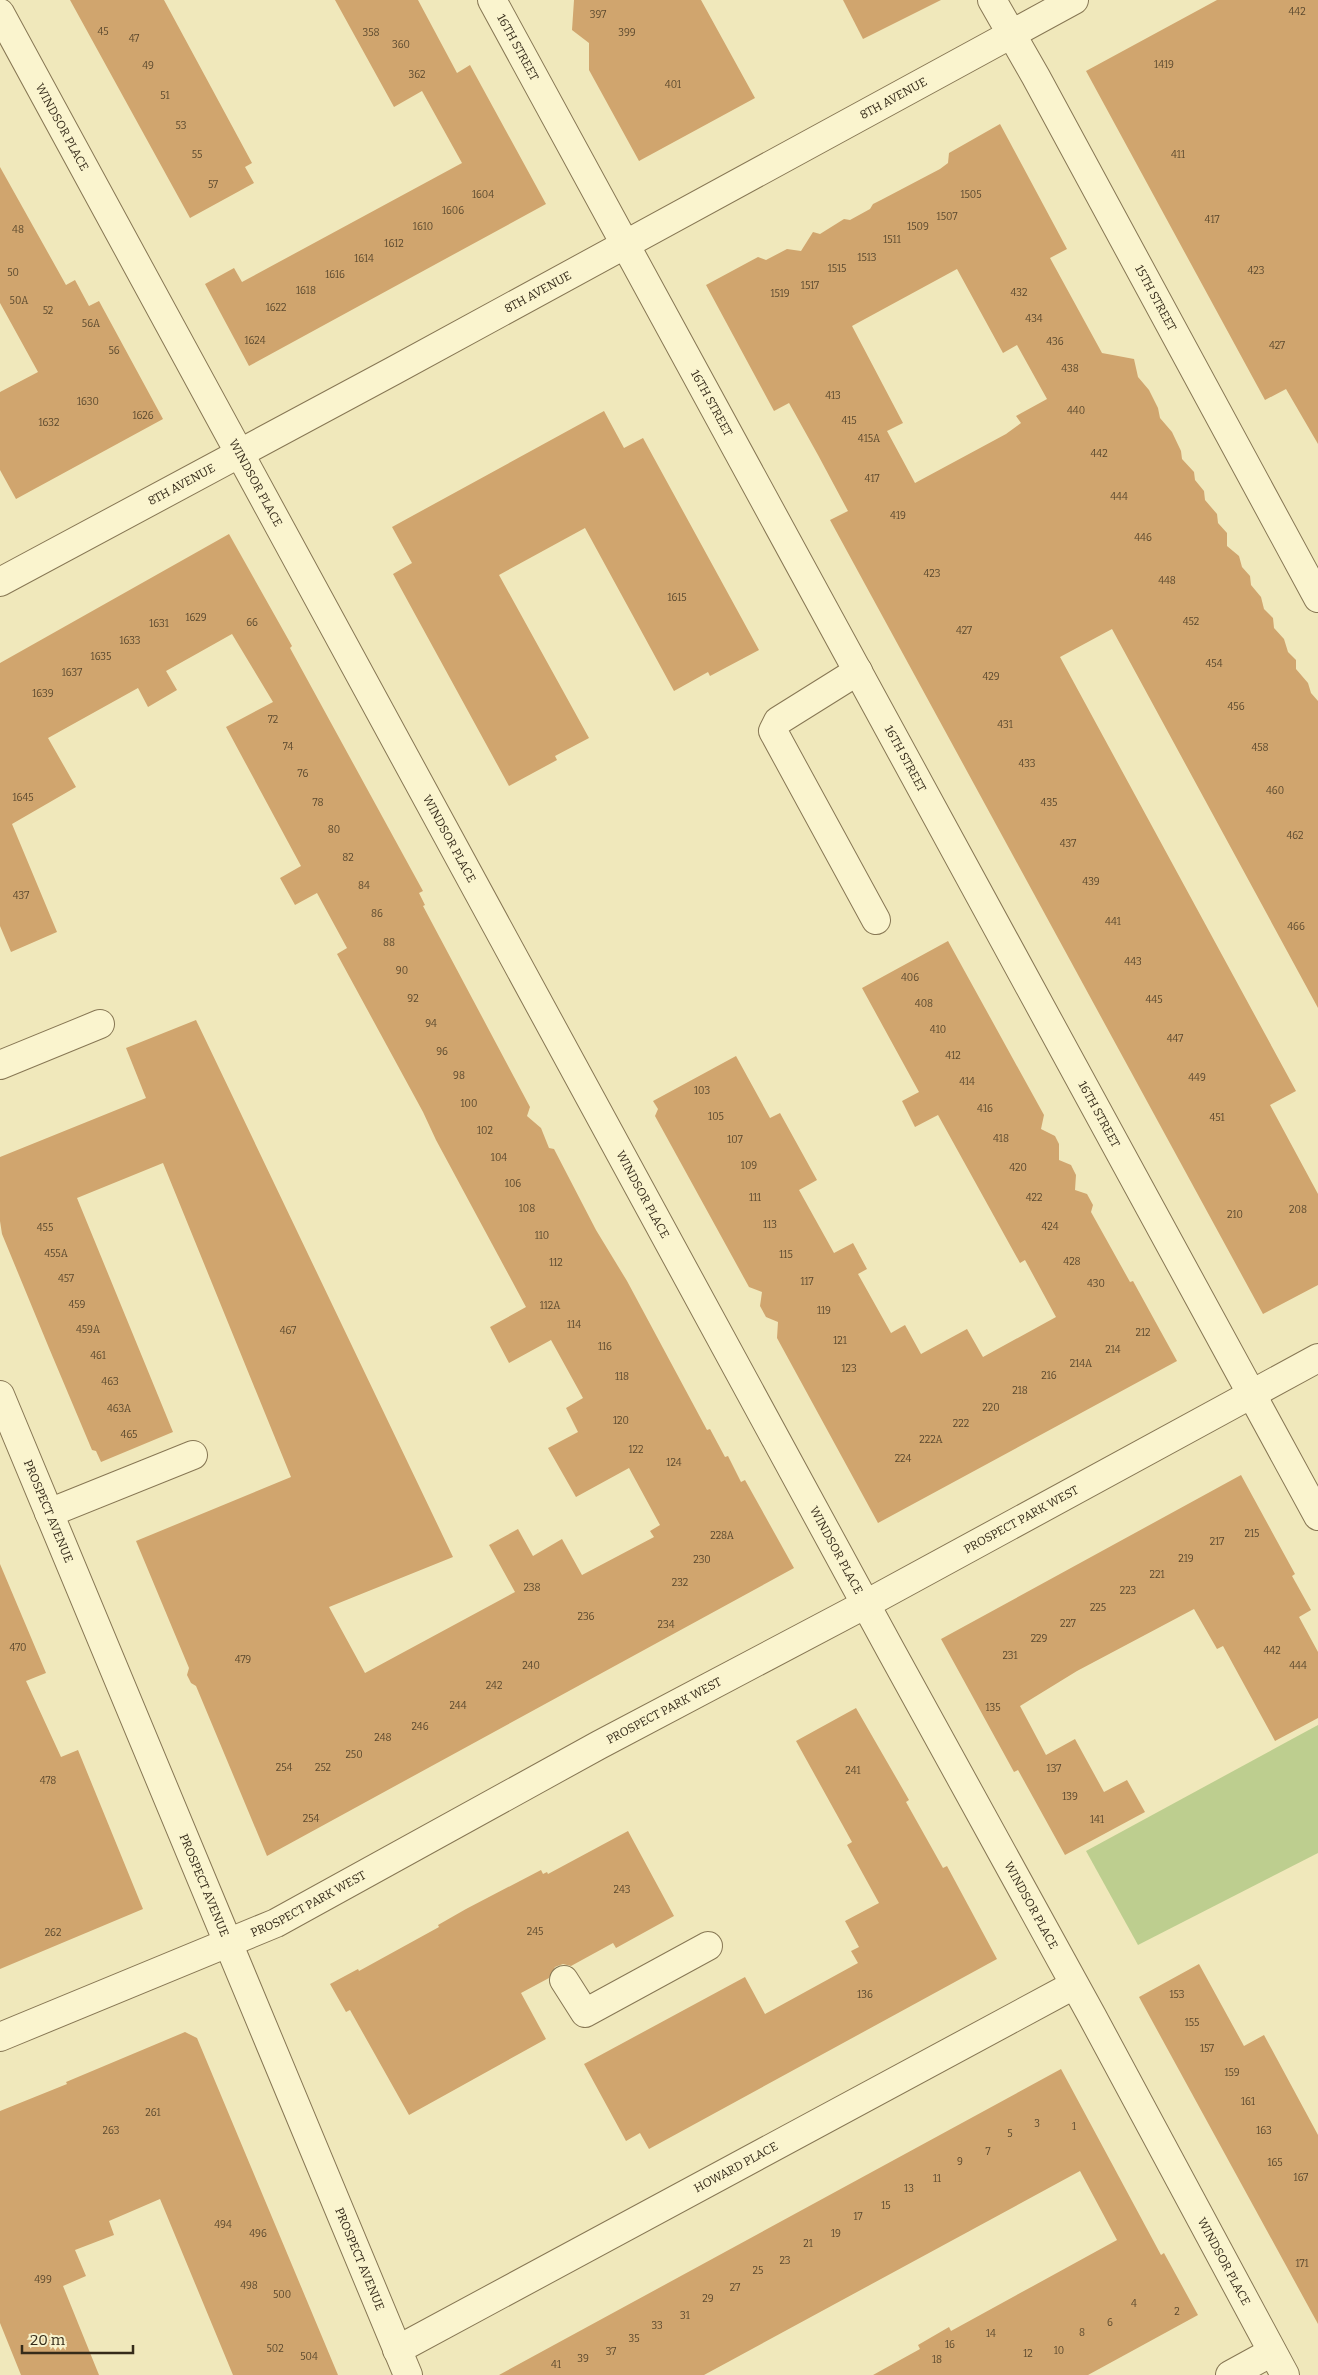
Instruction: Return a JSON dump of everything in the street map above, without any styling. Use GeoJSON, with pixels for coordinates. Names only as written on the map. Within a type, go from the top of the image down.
{"type":"FeatureCollection","features":[{"type":"Feature","properties":{"kind":"street","name":"16TH STREET"},"geometry":{"type":"LineString","coordinates":[[492,0],[1318,1516]]}},
{"type":"Feature","properties":{"kind":"street","name":"15TH STREET"},"geometry":{"type":"LineString","coordinates":[[992,0],[1010,35],[1045,94],[1318,598]]}},
{"type":"Feature","properties":{"kind":"street","name":"8TH AVENUE"},"geometry":{"type":"LineString","coordinates":[[0,582],[626,245],[1074,0]]}},
{"type":"Feature","properties":{"kind":"street","name":"WINDSOR PLACE"},"geometry":{"type":"LineString","coordinates":[[0,13],[1279,2363]]}},
{"type":"Feature","properties":{"kind":"street"},"geometry":{"type":"LineString","coordinates":[[858,671],[778,721],[774,731],[876,920]]}},
{"type":"Feature","properties":{"kind":"street"},"geometry":{"type":"LineString","coordinates":[[0,1065],[100,1024]]}},
{"type":"Feature","properties":{"kind":"street","name":"PROSPECT PARK WEST"},"geometry":{"type":"LineString","coordinates":[[0,2037],[276,1923],[599,1746],[866,1604],[1318,1358]]}},
{"type":"Feature","properties":{"kind":"street","name":"PROSPECT AVENUE"},"geometry":{"type":"LineString","coordinates":[[0,1395],[408,2375]]}},
{"type":"Feature","properties":{"kind":"street"},"geometry":{"type":"LineString","coordinates":[[49,1513],[193,1454]]}},
{"type":"Feature","properties":{"kind":"street"},"geometry":{"type":"LineString","coordinates":[[564,1980],[585,2013],[708,1946]]}},
{"type":"Feature","properties":{"kind":"street","name":"HOWARD PLACE"},"geometry":{"type":"LineString","coordinates":[[397,2350],[1074,1985]]}},
{"type":"Feature","properties":{"kind":"street"},"geometry":{"type":"LineString","coordinates":[[1230,2375],[1279,2363]]}},
{"type":"Feature","properties":{"kind":"green space"},"geometry":{"type":"Polygon","coordinates":[[[1318,1725],[1318,1853],[1138,1945],[1086,1851],[1318,1725]]]}},
{"type":"Feature","properties":{"kind":"building"},"geometry":{"type":"Polygon","coordinates":[[[70,0],[164,0],[252,163],[245,167],[254,183],[190,218],[70,0]]]}},
{"type":"Feature","properties":{"kind":"building"},"geometry":{"type":"Polygon","coordinates":[[[335,0],[418,0],[457,73],[470,65],[546,204],[249,366],[205,284],[234,268],[242,282],[462,163],[422,91],[394,107],[335,0]]]}},
{"type":"Feature","properties":{"kind":"building"},"geometry":{"type":"Polygon","coordinates":[[[574,0],[701,0],[755,98],[639,161],[589,70],[589,43],[572,30],[574,0]]]}},
{"type":"Feature","properties":{"kind":"building"},"geometry":{"type":"Polygon","coordinates":[[[843,0],[941,0],[863,39],[843,0]]]}},
{"type":"Feature","properties":{"kind":"building"},"geometry":{"type":"Polygon","coordinates":[[[1217,0],[1318,0],[1318,444],[1286,389],[1265,400],[1086,71],[1217,0]]]}},
{"type":"Feature","properties":{"kind":"building"},"geometry":{"type":"Polygon","coordinates":[[[1000,124],[1067,249],[1050,258],[1102,353],[1134,359],[1138,377],[1149,390],[1158,408],[1160,418],[1172,432],[1181,451],[1182,459],[1194,472],[1195,480],[1204,491],[1205,500],[1217,514],[1218,523],[1227,533],[1227,546],[1239,556],[1242,567],[1250,576],[1251,585],[1261,597],[1264,609],[1273,618],[1274,628],[1284,639],[1288,652],[1296,660],[1296,669],[1308,683],[1311,693],[1318,701],[1318,1008],[1112,629],[1060,657],[1296,1091],[1270,1105],[1318,1194],[1318,1285],[1263,1314],[830,520],[848,511],[818,455],[789,403],[774,411],[706,285],[758,257],[766,260],[787,249],[801,251],[813,232],[820,234],[844,219],[850,220],[870,209],[873,204],[940,169],[948,163],[949,153],[1000,124]],[[957,269],[852,326],[903,423],[887,431],[915,483],[1006,434],[1021,423],[1016,416],[1047,399],[1017,345],[1003,353],[957,269]]]}},
{"type":"Feature","properties":{"kind":"building"},"geometry":{"type":"Polygon","coordinates":[[[0,167],[66,285],[75,280],[89,306],[99,301],[163,419],[16,499],[0,470],[0,392],[38,372],[0,303],[0,167]]]}},
{"type":"Feature","properties":{"kind":"building"},"geometry":{"type":"Polygon","coordinates":[[[604,411],[624,448],[643,438],[759,650],[710,676],[708,672],[674,691],[585,528],[499,575],[589,738],[555,756],[557,760],[509,786],[393,574],[412,563],[392,527],[604,411]]]}},
{"type":"Feature","properties":{"kind":"building"},"geometry":{"type":"Polygon","coordinates":[[[229,534],[292,646],[290,648],[423,891],[419,893],[425,905],[423,906],[530,1107],[527,1116],[541,1128],[549,1148],[554,1149],[596,1230],[627,1281],[707,1430],[710,1429],[725,1457],[728,1456],[741,1482],[745,1480],[794,1568],[267,1856],[196,1686],[191,1683],[187,1675],[189,1668],[136,1541],[291,1477],[163,1163],[77,1198],[173,1432],[101,1462],[96,1451],[92,1450],[2,1234],[0,1221],[0,1157],[146,1098],[126,1048],[196,1020],[453,1557],[329,1607],[365,1673],[515,1592],[489,1545],[518,1529],[533,1556],[562,1539],[582,1575],[654,1537],[650,1531],[660,1525],[629,1468],[576,1497],[548,1448],[578,1432],[566,1408],[583,1398],[551,1340],[509,1363],[490,1327],[526,1307],[337,954],[347,948],[317,893],[295,905],[280,878],[301,866],[226,727],[273,702],[232,634],[166,671],[177,690],[148,707],[138,688],[48,738],[76,787],[12,824],[57,932],[11,952],[0,926],[0,663],[229,534]]]}},
{"type":"Feature","properties":{"kind":"building"},"geometry":{"type":"Polygon","coordinates":[[[948,941],[1044,1115],[1041,1129],[1055,1136],[1059,1144],[1059,1160],[1071,1165],[1076,1175],[1075,1190],[1087,1194],[1093,1205],[1091,1212],[1130,1282],[1133,1281],[1177,1361],[878,1523],[777,1338],[778,1322],[766,1317],[760,1306],[762,1292],[749,1287],[655,1116],[658,1109],[653,1101],[736,1056],[770,1118],[780,1113],[817,1180],[799,1190],[834,1253],[853,1243],[867,1269],[858,1274],[891,1333],[905,1325],[921,1354],[967,1329],[983,1357],[1056,1317],[1025,1260],[1020,1263],[938,1115],[915,1127],[902,1101],[919,1092],[862,988],[948,941]]]}},
{"type":"Feature","properties":{"kind":"building"},"geometry":{"type":"Polygon","coordinates":[[[1241,1475],[1295,1574],[1292,1576],[1311,1610],[1299,1617],[1318,1652],[1318,1718],[1275,1741],[1223,1646],[1217,1649],[1194,1609],[1077,1671],[1020,1706],[1046,1755],[1075,1739],[1104,1792],[1127,1780],[1145,1812],[1065,1855],[1018,1770],[1014,1772],[941,1639],[1241,1475]]]}},
{"type":"Feature","properties":{"kind":"building"},"geometry":{"type":"Polygon","coordinates":[[[0,1564],[46,1673],[26,1681],[61,1757],[78,1750],[143,1909],[0,1969],[0,1564]]]}},
{"type":"Feature","properties":{"kind":"building"},"geometry":{"type":"Polygon","coordinates":[[[856,1708],[909,1800],[906,1802],[943,1868],[947,1866],[997,1959],[649,2149],[640,2133],[626,2141],[584,2064],[745,1977],[765,2014],[858,1963],[851,1951],[859,1947],[845,1921],[879,1903],[847,1845],[852,1842],[796,1741],[856,1708]]]}},
{"type":"Feature","properties":{"kind":"building"},"geometry":{"type":"Polygon","coordinates":[[[628,1831],[674,1916],[616,1948],[613,1943],[571,1966],[563,1964],[555,1967],[549,1978],[521,1993],[546,2039],[409,2115],[350,2010],[346,2012],[330,1984],[358,1969],[359,1971],[439,1927],[438,1925],[466,1909],[541,1870],[543,1874],[547,1872],[548,1874],[628,1831]]]}},
{"type":"Feature","properties":{"kind":"building"},"geometry":{"type":"Polygon","coordinates":[[[1199,1964],[1244,2046],[1264,2035],[1318,2135],[1318,2324],[1139,1997],[1199,1964]]]}},
{"type":"Feature","properties":{"kind":"building"},"geometry":{"type":"Polygon","coordinates":[[[185,2032],[197,2038],[338,2375],[233,2375],[160,2199],[109,2221],[114,2235],[75,2250],[86,2276],[63,2286],[99,2375],[21,2375],[0,2323],[0,2111],[185,2032]]]}},
{"type":"Feature","properties":{"kind":"building"},"geometry":{"type":"Polygon","coordinates":[[[1061,2069],[1161,2255],[1164,2253],[1198,2315],[1088,2375],[873,2375],[920,2349],[918,2345],[949,2327],[951,2331],[1117,2240],[1080,2171],[704,2375],[499,2375],[1061,2069]]]}}]}
